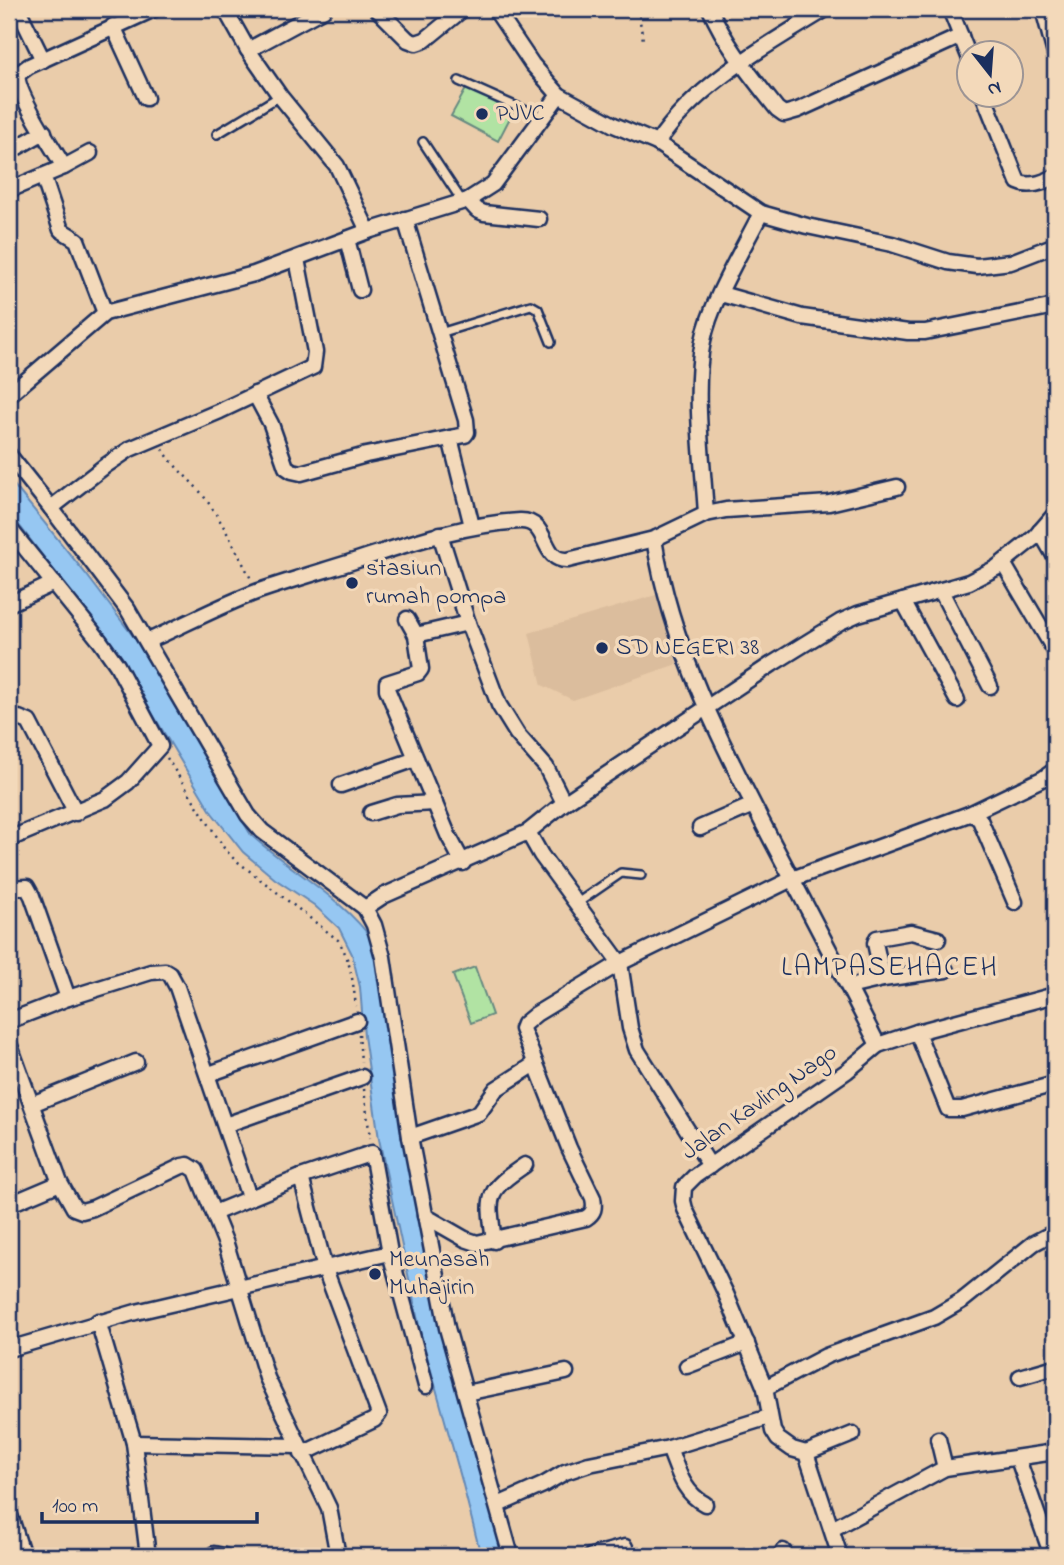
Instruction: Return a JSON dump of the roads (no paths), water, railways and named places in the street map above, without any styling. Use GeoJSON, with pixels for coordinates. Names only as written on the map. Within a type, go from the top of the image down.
{"type":"FeatureCollection","features":[{"type":"Feature","properties":{"kind":"street"},"geometry":{"type":"LineString","coordinates":[[18,9],[43,60]]}},
{"type":"Feature","properties":{"kind":"street"},"geometry":{"type":"LineString","coordinates":[[112,9],[146,98]]}},
{"type":"Feature","properties":{"kind":"street"},"geometry":{"type":"LineString","coordinates":[[64,167],[25,101],[16,77],[29,66],[153,9]]}},
{"type":"Feature","properties":{"kind":"street"},"geometry":{"type":"LineString","coordinates":[[225,9],[248,50],[280,96],[337,166],[368,231]]}},
{"type":"Feature","properties":{"kind":"street"},"geometry":{"type":"LineString","coordinates":[[248,50],[324,9]]}},
{"type":"Feature","properties":{"kind":"street"},"geometry":{"type":"LineString","coordinates":[[377,9],[408,40],[416,43],[425,40],[463,9]]}},
{"type":"Feature","properties":{"kind":"street"},"geometry":{"type":"LineString","coordinates":[[495,9],[532,64],[559,95],[614,125],[657,143],[761,213],[892,244],[948,262],[994,265],[1011,262],[1055,245]]}},
{"type":"Feature","properties":{"kind":"street"},"geometry":{"type":"LineString","coordinates":[[710,9],[741,64],[784,114],[961,36],[950,9]]}},
{"type":"Feature","properties":{"kind":"street"},"geometry":{"type":"LineString","coordinates":[[657,143],[668,126],[693,100],[741,64],[826,9]]}},
{"type":"Feature","properties":{"kind":"street"},"geometry":{"type":"LineString","coordinates":[[1043,9],[1055,51]]}},
{"type":"Feature","properties":{"kind":"street"},"geometry":{"type":"LineString","coordinates":[[9,395],[105,313],[254,274],[368,231],[466,201],[494,184],[540,117],[559,95]]}},
{"type":"Feature","properties":{"kind":"street"},"geometry":{"type":"LineString","coordinates":[[989,108],[1018,182],[1027,185],[1055,177]]}},
{"type":"Feature","properties":{"kind":"street"},"geometry":{"type":"LineString","coordinates":[[9,152],[44,132]]}},
{"type":"Feature","properties":{"kind":"street"},"geometry":{"type":"LineString","coordinates":[[9,190],[90,153]]}},
{"type":"Feature","properties":{"kind":"street"},"geometry":{"type":"LineString","coordinates":[[43,176],[61,230],[77,240],[105,313]]}},
{"type":"Feature","properties":{"kind":"street"},"geometry":{"type":"LineString","coordinates":[[466,201],[484,213],[539,219]]}},
{"type":"Feature","properties":{"kind":"street"},"geometry":{"type":"LineString","coordinates":[[706,514],[699,392],[703,341],[711,314],[761,213]]}},
{"type":"Feature","properties":{"kind":"street"},"geometry":{"type":"LineString","coordinates":[[255,394],[271,424],[286,467],[292,471],[311,472],[366,455],[465,435],[468,430],[405,219]]}},
{"type":"Feature","properties":{"kind":"street"},"geometry":{"type":"LineString","coordinates":[[347,239],[360,290]]}},
{"type":"Feature","properties":{"kind":"street"},"geometry":{"type":"LineString","coordinates":[[51,508],[130,449],[220,411],[307,371],[315,364],[297,259]]}},
{"type":"Feature","properties":{"kind":"street"},"geometry":{"type":"LineString","coordinates":[[721,293],[802,317],[908,332],[925,332],[1055,306]]}},
{"type":"Feature","properties":{"kind":"street"},"geometry":{"type":"LineString","coordinates":[[450,438],[472,526]]}},
{"type":"Feature","properties":{"kind":"street"},"geometry":{"type":"LineString","coordinates":[[9,455],[128,610],[248,815],[262,831],[303,864],[365,908],[374,925],[383,957],[410,1137],[447,1328],[511,1556]]}},
{"type":"Feature","properties":{"kind":"street"},"geometry":{"type":"LineString","coordinates":[[148,642],[257,592],[472,526],[520,521],[532,523],[541,531],[551,555],[561,561],[654,539],[706,514],[765,506],[829,503],[897,487]]}},
{"type":"Feature","properties":{"kind":"street"},"geometry":{"type":"LineString","coordinates":[[365,908],[383,896],[463,863],[528,832],[564,803],[840,622],[969,582],[1003,563],[1055,514]]}},
{"type":"Feature","properties":{"kind":"street"},"geometry":{"type":"LineString","coordinates":[[9,528],[117,665],[160,746],[118,790],[105,799],[9,839]]}},
{"type":"Feature","properties":{"kind":"street"},"geometry":{"type":"LineString","coordinates":[[1040,531],[1055,557]]}},
{"type":"Feature","properties":{"kind":"street"},"geometry":{"type":"LineString","coordinates":[[440,534],[468,623],[506,718],[546,767],[564,803]]}},
{"type":"Feature","properties":{"kind":"street"},"geometry":{"type":"LineString","coordinates":[[654,539],[671,616],[706,708],[753,805],[878,1045]]}},
{"type":"Feature","properties":{"kind":"street"},"geometry":{"type":"LineString","coordinates":[[1003,563],[1055,651]]}},
{"type":"Feature","properties":{"kind":"street"},"geometry":{"type":"LineString","coordinates":[[9,604],[54,583]]}},
{"type":"Feature","properties":{"kind":"street"},"geometry":{"type":"LineString","coordinates":[[940,590],[989,687]]}},
{"type":"Feature","properties":{"kind":"street"},"geometry":{"type":"LineString","coordinates":[[903,601],[957,700]]}},
{"type":"Feature","properties":{"kind":"street"},"geometry":{"type":"LineString","coordinates":[[407,620],[416,635],[421,669],[418,673],[387,682],[416,760],[463,863]]}},
{"type":"Feature","properties":{"kind":"street"},"geometry":{"type":"LineString","coordinates":[[416,635],[468,623]]}},
{"type":"Feature","properties":{"kind":"street"},"geometry":{"type":"LineString","coordinates":[[9,721],[19,718],[29,722],[76,813]]}},
{"type":"Feature","properties":{"kind":"street"},"geometry":{"type":"LineString","coordinates":[[341,785],[416,760]]}},
{"type":"Feature","properties":{"kind":"street"},"geometry":{"type":"LineString","coordinates":[[425,1216],[471,1242],[494,1241],[586,1219],[595,1208],[522,1035],[524,1024],[620,963],[792,879],[968,814],[1044,778],[1055,770]]}},
{"type":"Feature","properties":{"kind":"street"},"geometry":{"type":"LineString","coordinates":[[371,813],[397,805],[435,803]]}},
{"type":"Feature","properties":{"kind":"street"},"geometry":{"type":"LineString","coordinates":[[700,828],[753,805]]}},
{"type":"Feature","properties":{"kind":"street"},"geometry":{"type":"LineString","coordinates":[[968,814],[980,820],[1015,902]]}},
{"type":"Feature","properties":{"kind":"street"},"geometry":{"type":"LineString","coordinates":[[528,832],[620,963],[630,1028],[637,1050],[710,1166]]}},
{"type":"Feature","properties":{"kind":"street"},"geometry":{"type":"LineString","coordinates":[[9,888],[27,887],[32,896],[68,998]]}},
{"type":"Feature","properties":{"kind":"street"},"geometry":{"type":"LineString","coordinates":[[883,979],[875,943],[877,938],[911,932],[938,939]]}},
{"type":"Feature","properties":{"kind":"street"},"geometry":{"type":"LineString","coordinates":[[849,987],[946,970]]}},
{"type":"Feature","properties":{"kind":"street"},"geometry":{"type":"LineString","coordinates":[[9,1021],[68,998],[151,972],[165,971],[170,974],[177,986],[209,1074],[249,1197]]}},
{"type":"Feature","properties":{"kind":"street","name":"Jalan Kavling Nago"},"geometry":{"type":"LineString","coordinates":[[806,1453],[792,1449],[778,1439],[769,1417],[765,1388],[747,1343],[682,1201],[682,1192],[687,1182],[848,1071],[878,1045],[917,1031],[1055,995]]}},
{"type":"Feature","properties":{"kind":"street"},"geometry":{"type":"LineString","coordinates":[[209,1074],[358,1021]]}},
{"type":"Feature","properties":{"kind":"street"},"geometry":{"type":"LineString","coordinates":[[917,1031],[948,1109],[962,1109],[1055,1084]]}},
{"type":"Feature","properties":{"kind":"street"},"geometry":{"type":"LineString","coordinates":[[9,1043],[60,1183],[74,1208],[82,1211],[93,1208],[175,1169],[188,1166],[196,1170],[240,1287],[267,1378],[329,1508],[338,1556]]}},
{"type":"Feature","properties":{"kind":"street"},"geometry":{"type":"LineString","coordinates":[[32,1104],[136,1062]]}},
{"type":"Feature","properties":{"kind":"street"},"geometry":{"type":"LineString","coordinates":[[410,1137],[479,1113],[496,1089],[535,1064]]}},
{"type":"Feature","properties":{"kind":"street"},"geometry":{"type":"LineString","coordinates":[[225,1125],[362,1076]]}},
{"type":"Feature","properties":{"kind":"street"},"geometry":{"type":"LineString","coordinates":[[214,1213],[301,1177],[372,1153],[390,1253],[426,1386]]}},
{"type":"Feature","properties":{"kind":"street"},"geometry":{"type":"LineString","coordinates":[[494,1241],[491,1195],[498,1185],[525,1165]]}},
{"type":"Feature","properties":{"kind":"street"},"geometry":{"type":"LineString","coordinates":[[134,1443],[300,1450],[374,1420],[379,1413],[325,1269],[301,1177]]}},
{"type":"Feature","properties":{"kind":"street"},"geometry":{"type":"LineString","coordinates":[[15,1202],[60,1183]]}},
{"type":"Feature","properties":{"kind":"street"},"geometry":{"type":"LineString","coordinates":[[765,1388],[826,1356],[934,1317],[964,1300],[1034,1243],[1055,1232]]}},
{"type":"Feature","properties":{"kind":"street"},"geometry":{"type":"LineString","coordinates":[[9,1349],[98,1321],[390,1253]]}},
{"type":"Feature","properties":{"kind":"street"},"geometry":{"type":"LineString","coordinates":[[98,1321],[134,1443],[148,1556]]}},
{"type":"Feature","properties":{"kind":"street"},"geometry":{"type":"LineString","coordinates":[[687,1366],[747,1343]]}},
{"type":"Feature","properties":{"kind":"street"},"geometry":{"type":"LineString","coordinates":[[1020,1377],[1055,1367]]}},
{"type":"Feature","properties":{"kind":"street"},"geometry":{"type":"LineString","coordinates":[[466,1393],[566,1372]]}},
{"type":"Feature","properties":{"kind":"street"},"geometry":{"type":"LineString","coordinates":[[498,1505],[565,1472],[589,1464],[669,1448],[769,1417]]}},
{"type":"Feature","properties":{"kind":"street"},"geometry":{"type":"LineString","coordinates":[[840,1556],[806,1453],[853,1434]]}},
{"type":"Feature","properties":{"kind":"street"},"geometry":{"type":"LineString","coordinates":[[938,1438],[945,1468]]}},
{"type":"Feature","properties":{"kind":"street"},"geometry":{"type":"LineString","coordinates":[[669,1448],[685,1488],[695,1499],[705,1504]]}},
{"type":"Feature","properties":{"kind":"street"},"geometry":{"type":"LineString","coordinates":[[832,1530],[945,1468],[1055,1452]]}},
{"type":"Feature","properties":{"kind":"street"},"geometry":{"type":"LineString","coordinates":[[1018,1459],[1052,1556]]}},
{"type":"Feature","properties":{"kind":"street"},"geometry":{"type":"LineString","coordinates":[[9,1512],[23,1556]]}},
{"type":"Feature","properties":{"kind":"street"},"geometry":{"type":"LineString","coordinates":[[591,1556],[625,1547]]}},
{"type":"Feature","properties":{"kind":"lane"},"geometry":{"type":"LineString","coordinates":[[459,81],[540,117]]}},
{"type":"Feature","properties":{"kind":"lane"},"geometry":{"type":"LineString","coordinates":[[217,134],[280,96]]}},
{"type":"Feature","properties":{"kind":"lane"},"geometry":{"type":"LineString","coordinates":[[423,142],[466,201]]}},
{"type":"Feature","properties":{"kind":"lane"},"geometry":{"type":"LineString","coordinates":[[439,333],[531,305],[538,309],[551,342]]}},
{"type":"Feature","properties":{"kind":"lane"},"geometry":{"type":"LineString","coordinates":[[576,904],[621,873],[641,875]]}},
{"type":"Feature","properties":{"kind":"water"},"geometry":{"type":"Polygon","coordinates":[[[9,479],[136,640],[251,835],[332,898],[374,942],[427,1256],[507,1556],[481,1556],[421,1335],[379,1139],[364,1036],[360,987],[352,954],[339,928],[314,905],[275,879],[243,852],[212,813],[112,646],[9,512],[9,479]]]}},
{"type":"Feature","properties":{"kind":"place","name":"PJVC"},"geometry":{"type":"Point","coordinates":[482,114]}},
{"type":"Feature","properties":{"kind":"place","name":"stasiun rumah pompa"},"geometry":{"type":"Point","coordinates":[352,583]}},
{"type":"Feature","properties":{"kind":"place","name":"SD NEGERI 38"},"geometry":{"type":"Point","coordinates":[602,648]}},
{"type":"Feature","properties":{"kind":"place","name":"Meunasah Muhajirin"},"geometry":{"type":"Point","coordinates":[375,1274]}},
{"type":"Feature","properties":{"kind":"district","name":"LAMPASEHACEH"},"geometry":{"type":"Point","coordinates":[890,968]}}]}
